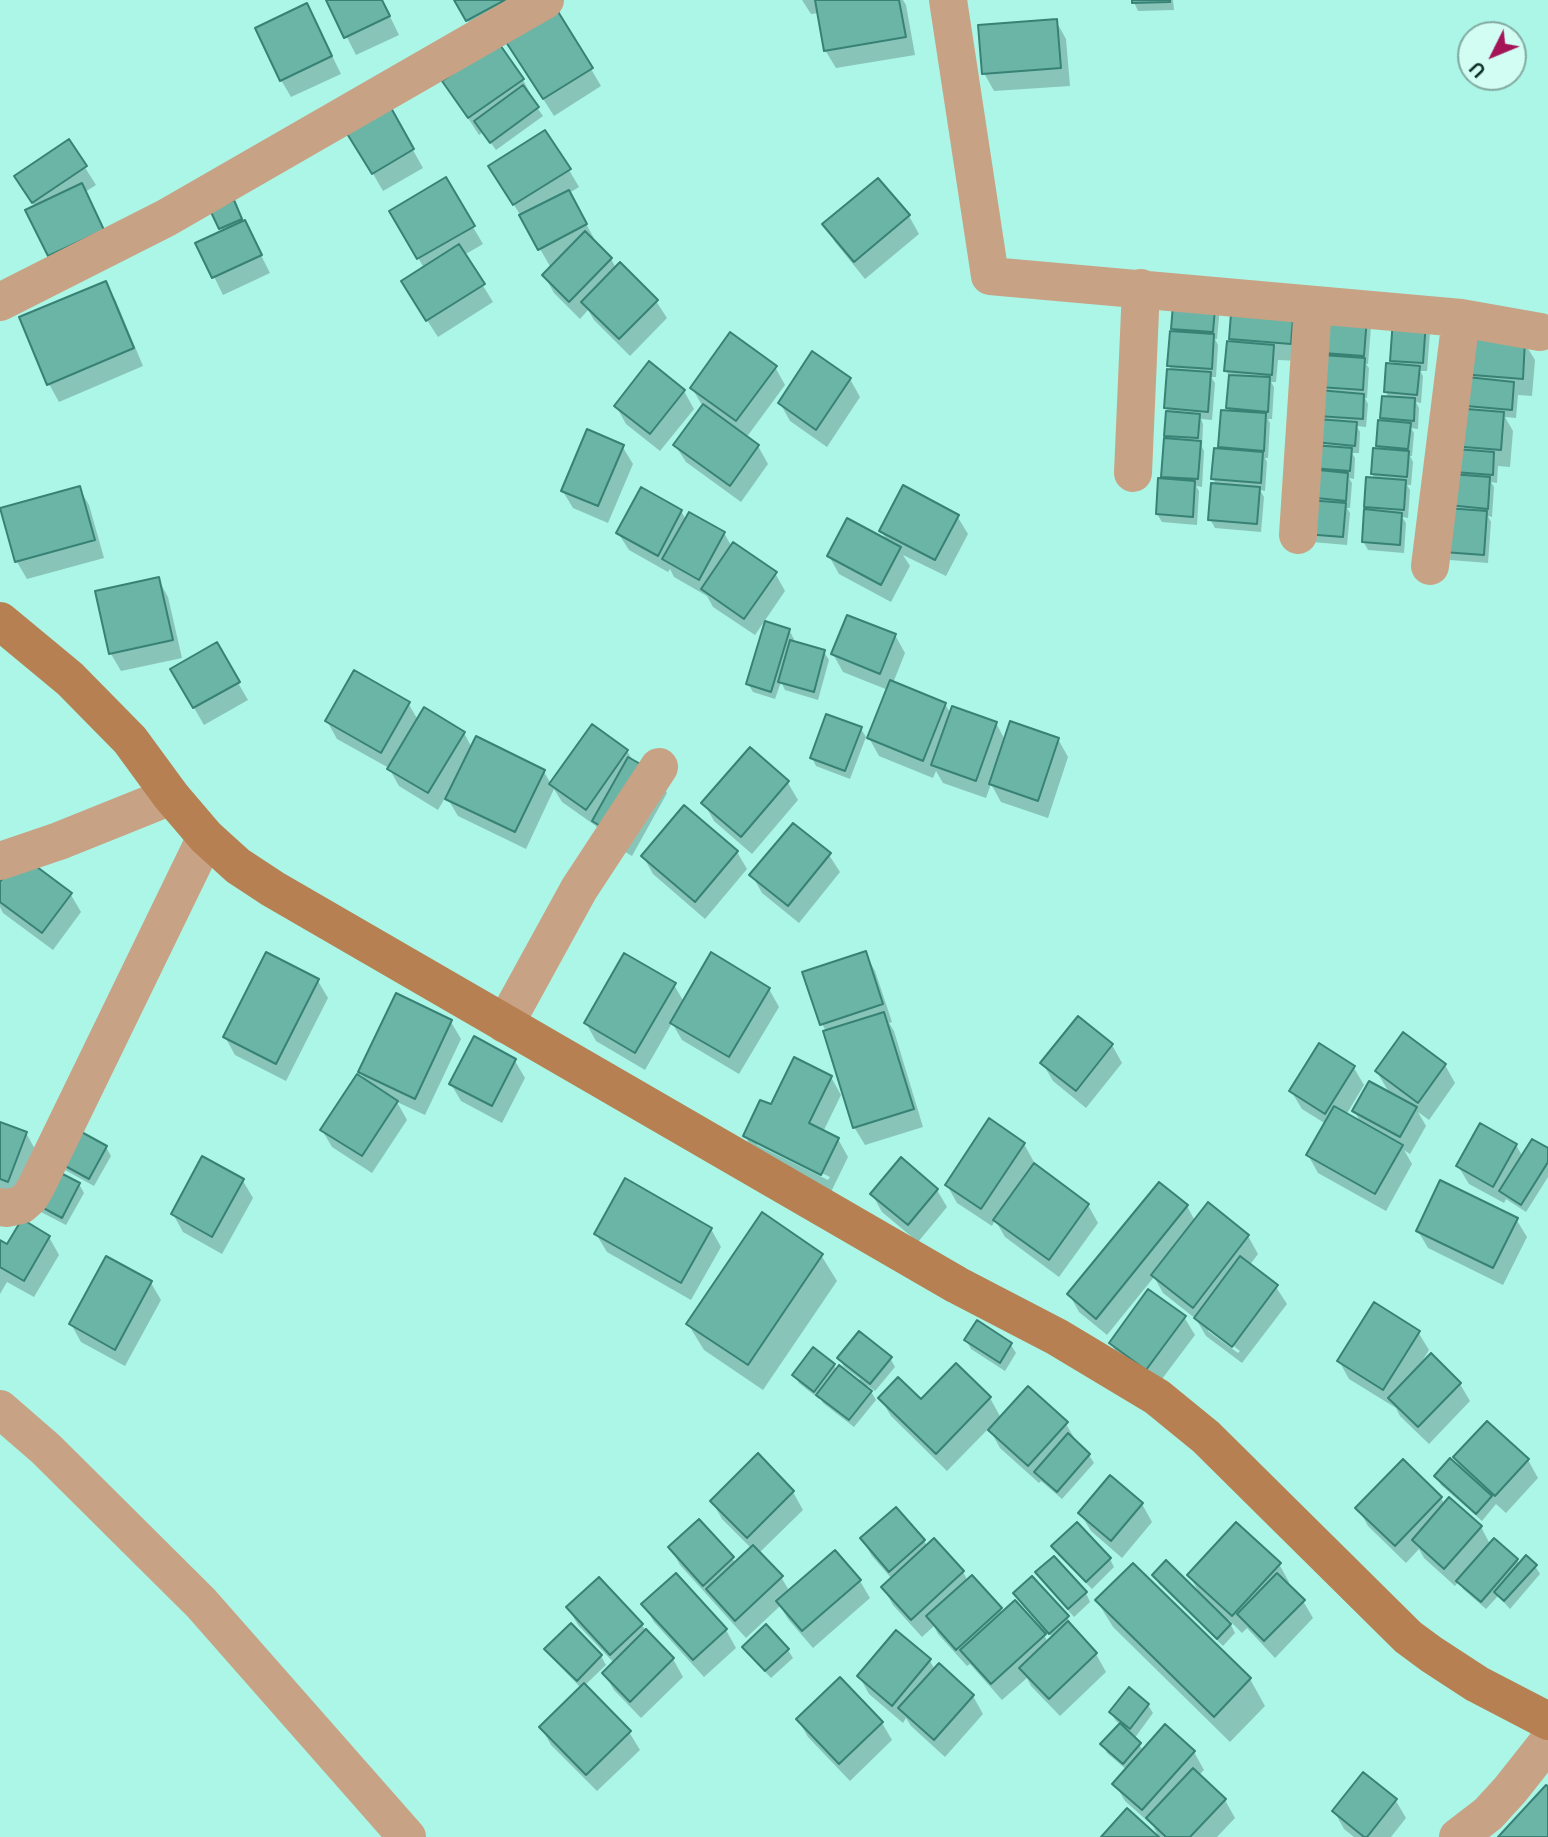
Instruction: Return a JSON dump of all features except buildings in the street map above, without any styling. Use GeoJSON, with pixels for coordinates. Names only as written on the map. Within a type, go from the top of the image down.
{"type":"FeatureCollection","features":[{"type":"Feature","properties":{"kind":"street"},"geometry":{"type":"LineString","coordinates":[[0,302],[166,218],[545,0]]}},
{"type":"Feature","properties":{"kind":"street"},"geometry":{"type":"LineString","coordinates":[[948,0],[990,276],[1461,318],[1540,332]]}},
{"type":"Feature","properties":{"kind":"street"},"geometry":{"type":"LineString","coordinates":[[1133,473],[1141,288]]}},
{"type":"Feature","properties":{"kind":"street"},"geometry":{"type":"LineString","coordinates":[[1298,535],[1312,306]]}},
{"type":"Feature","properties":{"kind":"street"},"geometry":{"type":"LineString","coordinates":[[1430,566],[1461,318]]}},
{"type":"Feature","properties":{"kind":"street"},"geometry":{"type":"LineString","coordinates":[[0,621],[70,679],[130,740],[206,837],[238,866],[505,1024],[957,1285],[1057,1337],[1157,1397],[1206,1437],[1408,1637],[1477,1684],[1548,1721]]}},
{"type":"Feature","properties":{"kind":"street"},"geometry":{"type":"LineString","coordinates":[[505,1024],[579,889],[659,767]]}},
{"type":"Feature","properties":{"kind":"street"},"geometry":{"type":"LineString","coordinates":[[0,861],[59,841],[172,796]]}},
{"type":"Feature","properties":{"kind":"street"},"geometry":{"type":"LineString","coordinates":[[0,1208],[20,1205],[36,1187],[206,837]]}},
{"type":"Feature","properties":{"kind":"street"},"geometry":{"type":"LineString","coordinates":[[0,1409],[46,1449],[201,1603],[407,1837]]}},
{"type":"Feature","properties":{"kind":"street"},"geometry":{"type":"LineString","coordinates":[[1458,1837],[1488,1814],[1548,1742]]}}]}
